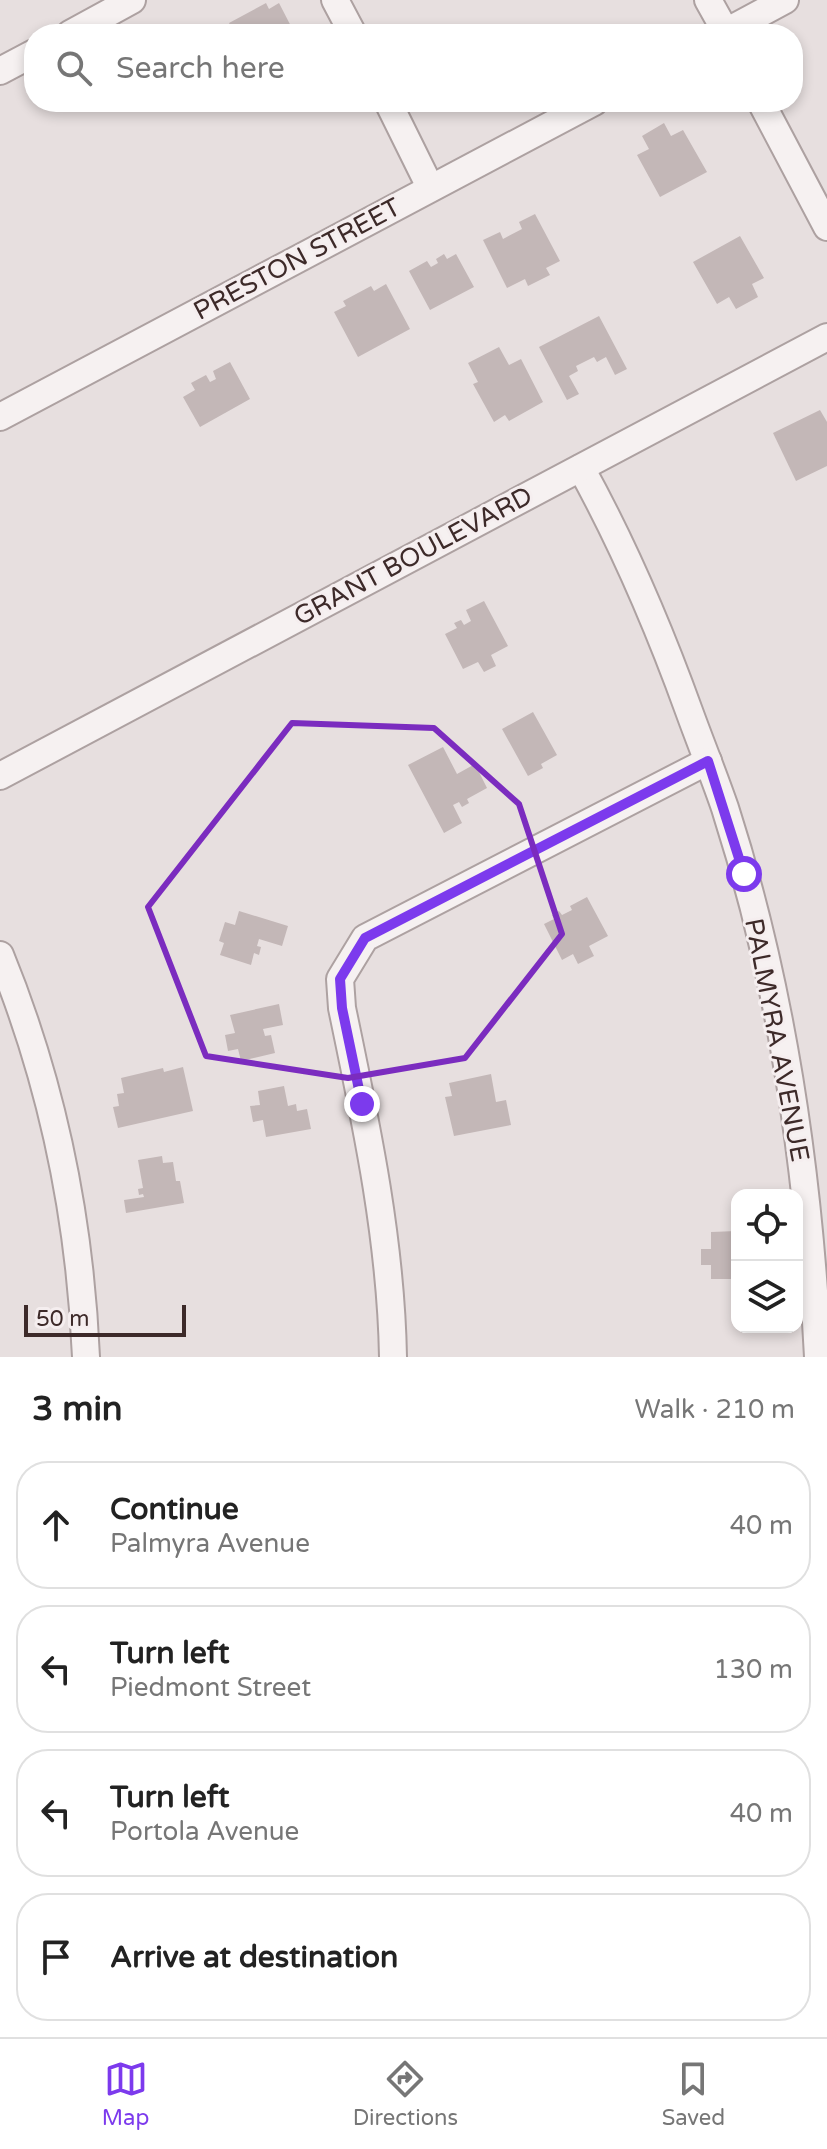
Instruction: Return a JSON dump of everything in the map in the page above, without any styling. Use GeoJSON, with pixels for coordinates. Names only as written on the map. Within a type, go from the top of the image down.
{"type":"FeatureCollection","features":[{"type":"Feature","properties":{"kind":"street"},"geometry":{"type":"LineString","coordinates":[[88,24],[132,0]]}},
{"type":"Feature","properties":{"kind":"street"},"geometry":{"type":"LineString","coordinates":[[335,0],[348,24]]}},
{"type":"Feature","properties":{"kind":"street"},"geometry":{"type":"LineString","coordinates":[[708,0],[720,24]]}},
{"type":"Feature","properties":{"kind":"street"},"geometry":{"type":"LineString","coordinates":[[741,24],[785,0]]}},
{"type":"Feature","properties":{"kind":"street"},"geometry":{"type":"LineString","coordinates":[[0,71],[24,58]]}},
{"type":"Feature","properties":{"kind":"street"},"geometry":{"type":"LineString","coordinates":[[393,112],[430,187]]}},
{"type":"Feature","properties":{"kind":"street","name":"PRESTON STREET"},"geometry":{"type":"LineString","coordinates":[[0,417],[575,112]]}},
{"type":"Feature","properties":{"kind":"street"},"geometry":{"type":"LineString","coordinates":[[766,112],[827,227]]}},
{"type":"Feature","properties":{"kind":"street","name":"GRANT BOULEVARD"},"geometry":{"type":"LineString","coordinates":[[0,776],[827,337]]}},
{"type":"Feature","properties":{"kind":"street","name":"PALMYRA AVENUE"},"geometry":{"type":"LineString","coordinates":[[581,468],[604,509],[667,651],[708,761],[744,874],[785,1059],[799,1143],[809,1224],[818,1357]]}},
{"type":"Feature","properties":{"kind":"street"},"geometry":{"type":"LineString","coordinates":[[393,1357],[381,1210],[342,1008],[340,979],[365,938],[708,761]]}},
{"type":"Feature","properties":{"kind":"street"},"geometry":{"type":"LineString","coordinates":[[0,955],[26,1024],[57,1137],[84,1303],[86,1357]]}},
{"type":"Feature","properties":{"kind":"highlighted area"},"geometry":{"type":"Polygon","coordinates":[[[292,723],[434,728],[519,804],[562,934],[465,1058],[348,1078],[206,1056],[148,907],[292,723]]]}},
{"type":"Feature","properties":{"kind":"building"},"geometry":{"type":"Polygon","coordinates":[[[266,3],[269,9],[279,3],[290,24],[230,24],[266,3]]]}},
{"type":"Feature","properties":{"kind":"building"},"geometry":{"type":"Polygon","coordinates":[[[664,123],[671,136],[683,130],[707,172],[660,197],[637,155],[649,149],[642,136],[664,123]]]}},
{"type":"Feature","properties":{"kind":"building"},"geometry":{"type":"Polygon","coordinates":[[[535,214],[560,261],[546,268],[550,275],[528,286],[525,279],[507,288],[483,240],[500,232],[503,239],[522,229],[519,222],[535,214]]]}},
{"type":"Feature","properties":{"kind":"building"},"geometry":{"type":"Polygon","coordinates":[[[740,236],[764,278],[752,284],[758,297],[736,309],[729,297],[717,304],[693,262],[740,236]]]}},
{"type":"Feature","properties":{"kind":"building"},"geometry":{"type":"Polygon","coordinates":[[[444,254],[447,259],[456,254],[474,287],[430,310],[409,271],[427,261],[431,267],[444,254]]]}},
{"type":"Feature","properties":{"kind":"building"},"geometry":{"type":"Polygon","coordinates":[[[386,284],[410,329],[358,357],[334,312],[346,306],[343,301],[371,286],[374,291],[386,284]]]}},
{"type":"Feature","properties":{"kind":"building"},"geometry":{"type":"Polygon","coordinates":[[[599,316],[627,369],[615,375],[606,357],[597,362],[594,357],[576,366],[578,371],[569,376],[579,394],[567,400],[539,347],[599,316]]]}},
{"type":"Feature","properties":{"kind":"building"},"geometry":{"type":"Polygon","coordinates":[[[499,347],[509,365],[521,359],[543,402],[509,421],[505,415],[494,422],[473,384],[478,382],[468,363],[499,347]]]}},
{"type":"Feature","properties":{"kind":"building"},"geometry":{"type":"Polygon","coordinates":[[[230,362],[250,399],[200,427],[183,397],[195,390],[191,383],[206,375],[210,382],[216,379],[213,371],[230,362]]]}},
{"type":"Feature","properties":{"kind":"building"},"geometry":{"type":"Polygon","coordinates":[[[820,410],[827,422],[827,466],[796,481],[773,433],[820,410]]]}},
{"type":"Feature","properties":{"kind":"building"},"geometry":{"type":"Polygon","coordinates":[[[484,601],[508,646],[491,655],[496,666],[484,672],[478,662],[463,669],[445,634],[457,628],[454,623],[461,620],[464,625],[471,621],[466,610],[484,601]]]}},
{"type":"Feature","properties":{"kind":"building"},"geometry":{"type":"Polygon","coordinates":[[[533,712],[557,755],[528,776],[502,729],[533,712]]]}},
{"type":"Feature","properties":{"kind":"building"},"geometry":{"type":"Polygon","coordinates":[[[443,747],[457,774],[475,764],[487,788],[467,799],[469,803],[462,807],[459,802],[453,805],[462,823],[444,833],[408,765],[443,747]]]}},
{"type":"Feature","properties":{"kind":"building"},"geometry":{"type":"Polygon","coordinates":[[[587,897],[608,936],[589,946],[594,956],[578,964],[573,954],[562,960],[544,924],[554,919],[552,915],[559,911],[562,915],[572,910],[570,906],[587,897]]]}},
{"type":"Feature","properties":{"kind":"building"},"geometry":{"type":"Polygon","coordinates":[[[239,911],[288,926],[282,946],[259,939],[259,955],[254,953],[251,965],[220,955],[224,943],[219,941],[225,922],[235,925],[239,911]]]}},
{"type":"Feature","properties":{"kind":"building"},"geometry":{"type":"Polygon","coordinates":[[[279,1004],[283,1025],[263,1029],[265,1036],[271,1035],[275,1053],[241,1061],[238,1049],[228,1051],[225,1035],[235,1033],[230,1015],[279,1004]]]}},
{"type":"Feature","properties":{"kind":"building"},"geometry":{"type":"Polygon","coordinates":[[[183,1067],[193,1111],[118,1128],[113,1107],[119,1106],[117,1094],[124,1093],[121,1078],[163,1068],[164,1072],[183,1067]]]}},
{"type":"Feature","properties":{"kind":"building"},"geometry":{"type":"Polygon","coordinates":[[[491,1074],[496,1102],[506,1100],[511,1125],[454,1136],[445,1097],[452,1096],[449,1083],[491,1074]]]}},
{"type":"Feature","properties":{"kind":"building"},"geometry":{"type":"Polygon","coordinates":[[[284,1086],[288,1106],[296,1104],[297,1111],[307,1109],[311,1129],[266,1137],[263,1120],[253,1122],[250,1106],[260,1105],[258,1091],[284,1086]]]}},
{"type":"Feature","properties":{"kind":"building"},"geometry":{"type":"Polygon","coordinates":[[[162,1156],[163,1163],[173,1162],[184,1203],[126,1213],[124,1200],[144,1197],[143,1194],[139,1195],[138,1189],[143,1188],[138,1160],[162,1156]]]}},
{"type":"Feature","properties":{"kind":"building"},"geometry":{"type":"Polygon","coordinates":[[[731,1231],[731,1279],[711,1279],[711,1265],[701,1265],[701,1249],[711,1249],[711,1232],[731,1231]]]}},
{"type":"Feature","properties":{"kind":"route"},"geometry":{"type":"LineString","coordinates":[[362,1104],[342,1008],[340,979],[365,938],[708,761],[744,874]]}}]}
